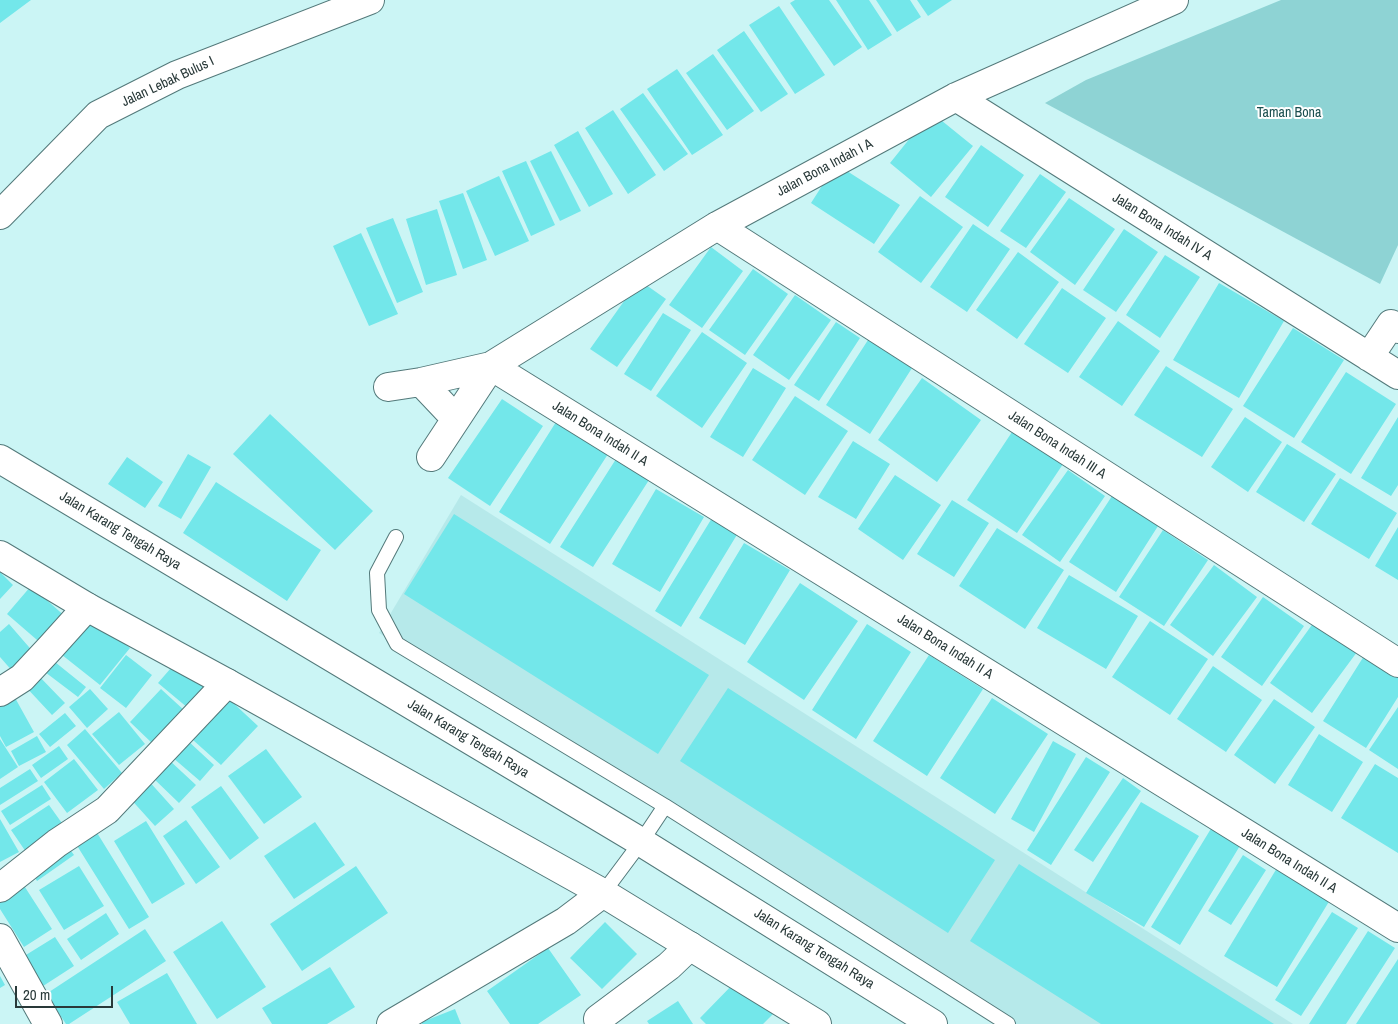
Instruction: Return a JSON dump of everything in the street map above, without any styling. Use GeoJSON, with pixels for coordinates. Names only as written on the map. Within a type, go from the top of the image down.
{"type":"FeatureCollection","features":[{"type":"Feature","properties":{"kind":"street","name":"Jalan Lebak Bulus I"},"geometry":{"type":"LineString","coordinates":[[0,215],[98,115],[177,75],[370,0]]}},
{"type":"Feature","properties":{"kind":"street","name":"Jalan Bona Indah I A"},"geometry":{"type":"LineString","coordinates":[[388,387],[421,382],[491,366],[717,226],[956,97],[1163,2]]}},
{"type":"Feature","properties":{"kind":"street","name":"Jalan Bona Indah IV A"},"geometry":{"type":"LineString","coordinates":[[956,97],[1398,375]]}},
{"type":"Feature","properties":{"kind":"street","name":"Jalan Bona Indah III A"},"geometry":{"type":"LineString","coordinates":[[717,226],[1398,663]]}},
{"type":"Feature","properties":{"kind":"street"},"geometry":{"type":"LineString","coordinates":[[1369,356],[1396,322]]}},
{"type":"Feature","properties":{"kind":"street","name":"Jalan Bona Indah I A"},"geometry":{"type":"LineString","coordinates":[[431,457],[491,366]]}},
{"type":"Feature","properties":{"kind":"street","name":"Jalan Bona Indah II A"},"geometry":{"type":"LineString","coordinates":[[491,366],[1398,928]]}},
{"type":"Feature","properties":{"kind":"street"},"geometry":{"type":"LineString","coordinates":[[421,382],[456,419]]}},
{"type":"Feature","properties":{"kind":"street","name":"Jalan Karang Tengah Raya"},"geometry":{"type":"LineString","coordinates":[[0,459],[641,842],[933,1024]]}},
{"type":"Feature","properties":{"kind":"street"},"geometry":{"type":"LineString","coordinates":[[0,555],[87,607],[603,893],[817,1024]]}},
{"type":"Feature","properties":{"kind":"street"},"geometry":{"type":"LineString","coordinates":[[0,692],[22,678],[87,607]]}},
{"type":"Feature","properties":{"kind":"street"},"geometry":{"type":"LineString","coordinates":[[0,888],[57,843],[107,810],[227,683]]}},
{"type":"Feature","properties":{"kind":"street"},"geometry":{"type":"LineString","coordinates":[[391,1024],[566,921],[603,893]]}},
{"type":"Feature","properties":{"kind":"street"},"geometry":{"type":"LineString","coordinates":[[0,938],[48,1024]]}},
{"type":"Feature","properties":{"kind":"street"},"geometry":{"type":"LineString","coordinates":[[598,1019],[669,966],[690,946]]}},
{"type":"Feature","properties":{"kind":"lane"},"geometry":{"type":"LineString","coordinates":[[396,537],[377,573],[379,610],[397,644],[665,806],[1008,1024]]}},
{"type":"Feature","properties":{"kind":"lane"},"geometry":{"type":"LineString","coordinates":[[603,893],[665,806]]}},
{"type":"Feature","properties":{"kind":"shaded area"},"geometry":{"type":"Polygon","coordinates":[[[461,495],[1293,1024],[1007,1024],[379,633],[461,495]]]}},
{"type":"Feature","properties":{"kind":"green space","name":"Taman Bona"},"geometry":{"type":"Polygon","coordinates":[[[1281,0],[1398,0],[1398,245],[1380,284],[1045,103],[1086,80],[1281,0]]]}},
{"type":"Feature","properties":{"kind":"building"},"geometry":{"type":"Polygon","coordinates":[[[0,0],[31,0],[0,23],[0,0]]]}},
{"type":"Feature","properties":{"kind":"building"},"geometry":{"type":"Polygon","coordinates":[[[795,0],[829,0],[862,47],[834,66],[790,3],[795,0]]]}},
{"type":"Feature","properties":{"kind":"building"},"geometry":{"type":"Polygon","coordinates":[[[836,0],[869,0],[892,35],[868,50],[836,0]]]}},
{"type":"Feature","properties":{"kind":"building"},"geometry":{"type":"Polygon","coordinates":[[[876,0],[910,0],[921,17],[897,32],[876,0]]]}},
{"type":"Feature","properties":{"kind":"building"},"geometry":{"type":"Polygon","coordinates":[[[917,0],[952,0],[928,16],[917,0]]]}},
{"type":"Feature","properties":{"kind":"building"},"geometry":{"type":"Polygon","coordinates":[[[779,6],[825,75],[795,94],[749,25],[779,6]]]}},
{"type":"Feature","properties":{"kind":"building"},"geometry":{"type":"Polygon","coordinates":[[[744,31],[788,94],[761,112],[717,50],[744,31]]]}},
{"type":"Feature","properties":{"kind":"building"},"geometry":{"type":"Polygon","coordinates":[[[713,54],[754,111],[727,130],[686,73],[713,54]]]}},
{"type":"Feature","properties":{"kind":"building"},"geometry":{"type":"Polygon","coordinates":[[[677,69],[723,135],[692,155],[647,89],[677,69]]]}},
{"type":"Feature","properties":{"kind":"building"},"geometry":{"type":"Polygon","coordinates":[[[643,93],[688,154],[664,171],[620,109],[643,93]]]}},
{"type":"Feature","properties":{"kind":"building"},"geometry":{"type":"Polygon","coordinates":[[[613,110],[656,175],[628,194],[585,128],[613,110]]]}},
{"type":"Feature","properties":{"kind":"building"},"geometry":{"type":"Polygon","coordinates":[[[931,112],[973,146],[931,197],[890,163],[931,112]]]}},
{"type":"Feature","properties":{"kind":"building"},"geometry":{"type":"Polygon","coordinates":[[[578,131],[613,194],[589,207],[554,145],[578,131]]]}},
{"type":"Feature","properties":{"kind":"building"},"geometry":{"type":"Polygon","coordinates":[[[981,145],[1024,175],[988,227],[945,197],[981,145]]]}},
{"type":"Feature","properties":{"kind":"building"},"geometry":{"type":"Polygon","coordinates":[[[551,151],[581,211],[560,221],[530,161],[551,151]]]}},
{"type":"Feature","properties":{"kind":"building"},"geometry":{"type":"Polygon","coordinates":[[[526,161],[555,225],[531,236],[502,171],[526,161]]]}},
{"type":"Feature","properties":{"kind":"building"},"geometry":{"type":"Polygon","coordinates":[[[836,164],[900,205],[874,244],[811,203],[836,164]]]}},
{"type":"Feature","properties":{"kind":"building"},"geometry":{"type":"Polygon","coordinates":[[[1040,174],[1066,192],[1026,248],[1000,231],[1040,174]]]}},
{"type":"Feature","properties":{"kind":"building"},"geometry":{"type":"Polygon","coordinates":[[[499,176],[529,241],[495,256],[466,191],[499,176]]]}},
{"type":"Feature","properties":{"kind":"building"},"geometry":{"type":"Polygon","coordinates":[[[463,193],[487,260],[463,269],[439,201],[463,193]]]}},
{"type":"Feature","properties":{"kind":"building"},"geometry":{"type":"Polygon","coordinates":[[[920,196],[963,227],[921,283],[878,252],[920,196]]]}},
{"type":"Feature","properties":{"kind":"building"},"geometry":{"type":"Polygon","coordinates":[[[1069,198],[1115,229],[1075,285],[1030,252],[1069,198]]]}},
{"type":"Feature","properties":{"kind":"building"},"geometry":{"type":"Polygon","coordinates":[[[437,209],[457,275],[426,285],[406,219],[437,209]]]}},
{"type":"Feature","properties":{"kind":"building"},"geometry":{"type":"Polygon","coordinates":[[[393,218],[423,292],[397,303],[366,228],[393,218]]]}},
{"type":"Feature","properties":{"kind":"building"},"geometry":{"type":"Polygon","coordinates":[[[973,224],[1010,249],[967,312],[930,287],[973,224]]]}},
{"type":"Feature","properties":{"kind":"building"},"geometry":{"type":"Polygon","coordinates":[[[1124,229],[1158,252],[1116,312],[1083,290],[1124,229]]]}},
{"type":"Feature","properties":{"kind":"building"},"geometry":{"type":"Polygon","coordinates":[[[361,233],[398,314],[369,326],[333,246],[361,233]]]}},
{"type":"Feature","properties":{"kind":"building"},"geometry":{"type":"Polygon","coordinates":[[[711,247],[743,271],[702,328],[669,305],[711,247]]]}},
{"type":"Feature","properties":{"kind":"building"},"geometry":{"type":"Polygon","coordinates":[[[1018,252],[1059,282],[1017,339],[976,310],[1018,252]]]}},
{"type":"Feature","properties":{"kind":"building"},"geometry":{"type":"Polygon","coordinates":[[[1165,255],[1200,277],[1160,338],[1126,315],[1165,255]]]}},
{"type":"Feature","properties":{"kind":"building"},"geometry":{"type":"Polygon","coordinates":[[[753,269],[788,294],[745,355],[709,330],[753,269]]]}},
{"type":"Feature","properties":{"kind":"building"},"geometry":{"type":"Polygon","coordinates":[[[639,280],[666,299],[617,367],[590,349],[639,280]]]}},
{"type":"Feature","properties":{"kind":"building"},"geometry":{"type":"Polygon","coordinates":[[[1219,283],[1284,321],[1239,398],[1173,360],[1219,283]]]}},
{"type":"Feature","properties":{"kind":"building"},"geometry":{"type":"Polygon","coordinates":[[[1062,288],[1106,318],[1068,373],[1024,344],[1062,288]]]}},
{"type":"Feature","properties":{"kind":"building"},"geometry":{"type":"Polygon","coordinates":[[[795,295],[831,320],[789,380],[753,355],[795,295]]]}},
{"type":"Feature","properties":{"kind":"building"},"geometry":{"type":"Polygon","coordinates":[[[663,313],[691,330],[651,391],[624,374],[663,313]]]}},
{"type":"Feature","properties":{"kind":"building"},"geometry":{"type":"Polygon","coordinates":[[[1118,321],[1160,351],[1122,406],[1079,377],[1118,321]]]}},
{"type":"Feature","properties":{"kind":"building"},"geometry":{"type":"Polygon","coordinates":[[[836,322],[860,338],[819,401],[794,385],[836,322]]]}},
{"type":"Feature","properties":{"kind":"building"},"geometry":{"type":"Polygon","coordinates":[[[1293,328],[1344,360],[1294,438],[1243,406],[1293,328]]]}},
{"type":"Feature","properties":{"kind":"building"},"geometry":{"type":"Polygon","coordinates":[[[702,332],[747,363],[702,428],[656,396],[702,332]]]}},
{"type":"Feature","properties":{"kind":"building"},"geometry":{"type":"Polygon","coordinates":[[[868,340],[912,368],[870,434],[826,405],[868,340]]]}},
{"type":"Feature","properties":{"kind":"building"},"geometry":{"type":"Polygon","coordinates":[[[1166,366],[1233,409],[1202,457],[1134,415],[1166,366]]]}},
{"type":"Feature","properties":{"kind":"building"},"geometry":{"type":"Polygon","coordinates":[[[753,368],[786,388],[743,457],[710,437],[753,368]]]}},
{"type":"Feature","properties":{"kind":"building"},"geometry":{"type":"Polygon","coordinates":[[[1346,372],[1396,404],[1351,474],[1301,442],[1346,372]]]}},
{"type":"Feature","properties":{"kind":"building"},"geometry":{"type":"Polygon","coordinates":[[[922,378],[981,420],[937,482],[878,440],[922,378]]]}},
{"type":"Feature","properties":{"kind":"building"},"geometry":{"type":"Polygon","coordinates":[[[795,396],[848,431],[805,495],[752,460],[795,396]]]}},
{"type":"Feature","properties":{"kind":"building"},"geometry":{"type":"Polygon","coordinates":[[[502,399],[543,426],[490,506],[448,478],[502,399]]]}},
{"type":"Feature","properties":{"kind":"building"},"geometry":{"type":"Polygon","coordinates":[[[270,414],[373,511],[335,550],[233,454],[270,414]]]}},
{"type":"Feature","properties":{"kind":"building"},"geometry":{"type":"Polygon","coordinates":[[[1245,417],[1282,442],[1248,492],[1211,467],[1245,417]]]}},
{"type":"Feature","properties":{"kind":"building"},"geometry":{"type":"Polygon","coordinates":[[[1398,417],[1398,485],[1391,496],[1361,478],[1398,417]]]}},
{"type":"Feature","properties":{"kind":"building"},"geometry":{"type":"Polygon","coordinates":[[[556,422],[608,454],[550,544],[499,512],[556,422]]]}},
{"type":"Feature","properties":{"kind":"building"},"geometry":{"type":"Polygon","coordinates":[[[1012,432],[1063,464],[1017,533],[967,500],[1012,432]]]}},
{"type":"Feature","properties":{"kind":"building"},"geometry":{"type":"Polygon","coordinates":[[[853,441],[890,464],[856,519],[818,497],[853,441]]]}},
{"type":"Feature","properties":{"kind":"building"},"geometry":{"type":"Polygon","coordinates":[[[1287,444],[1336,474],[1304,522],[1256,492],[1287,444]]]}},
{"type":"Feature","properties":{"kind":"building"},"geometry":{"type":"Polygon","coordinates":[[[188,454],[211,467],[181,519],[158,506],[188,454]]]}},
{"type":"Feature","properties":{"kind":"building"},"geometry":{"type":"Polygon","coordinates":[[[127,457],[163,482],[145,508],[108,484],[127,457]]]}},
{"type":"Feature","properties":{"kind":"building"},"geometry":{"type":"Polygon","coordinates":[[[616,459],[649,480],[593,567],[560,547],[616,459]]]}},
{"type":"Feature","properties":{"kind":"building"},"geometry":{"type":"Polygon","coordinates":[[[1068,470],[1105,496],[1060,562],[1022,535],[1068,470]]]}},
{"type":"Feature","properties":{"kind":"building"},"geometry":{"type":"Polygon","coordinates":[[[895,475],[941,505],[903,560],[858,529],[895,475]]]}},
{"type":"Feature","properties":{"kind":"building"},"geometry":{"type":"Polygon","coordinates":[[[1340,478],[1397,513],[1369,559],[1311,524],[1340,478]]]}},
{"type":"Feature","properties":{"kind":"building"},"geometry":{"type":"Polygon","coordinates":[[[216,482],[321,550],[287,601],[183,533],[216,482]]]}},
{"type":"Feature","properties":{"kind":"building"},"geometry":{"type":"Polygon","coordinates":[[[656,489],[704,517],[660,592],[612,564],[656,489]]]}},
{"type":"Feature","properties":{"kind":"building"},"geometry":{"type":"Polygon","coordinates":[[[1112,496],[1158,526],[1116,592],[1069,562],[1112,496]]]}},
{"type":"Feature","properties":{"kind":"building"},"geometry":{"type":"Polygon","coordinates":[[[952,500],[989,523],[954,577],[917,554],[952,500]]]}},
{"type":"Feature","properties":{"kind":"building"},"geometry":{"type":"Polygon","coordinates":[[[454,514],[709,675],[658,754],[404,594],[454,514]]]}},
{"type":"Feature","properties":{"kind":"building"},"geometry":{"type":"Polygon","coordinates":[[[712,518],[738,533],[681,627],[655,611],[712,518]]]}},
{"type":"Feature","properties":{"kind":"building"},"geometry":{"type":"Polygon","coordinates":[[[1398,527],[1398,580],[1375,566],[1398,527]]]}},
{"type":"Feature","properties":{"kind":"building"},"geometry":{"type":"Polygon","coordinates":[[[997,528],[1064,570],[1025,629],[959,586],[997,528]]]}},
{"type":"Feature","properties":{"kind":"building"},"geometry":{"type":"Polygon","coordinates":[[[1163,530],[1208,560],[1164,626],[1119,597],[1163,530]]]}},
{"type":"Feature","properties":{"kind":"building"},"geometry":{"type":"Polygon","coordinates":[[[744,543],[790,570],[745,645],[699,618],[744,543]]]}},
{"type":"Feature","properties":{"kind":"building"},"geometry":{"type":"Polygon","coordinates":[[[1214,565],[1257,597],[1213,656],[1170,625],[1214,565]]]}},
{"type":"Feature","properties":{"kind":"building"},"geometry":{"type":"Polygon","coordinates":[[[0,572],[13,585],[0,599],[0,572]]]}},
{"type":"Feature","properties":{"kind":"building"},"geometry":{"type":"Polygon","coordinates":[[[1069,575],[1138,616],[1106,669],[1037,628],[1069,575]]]}},
{"type":"Feature","properties":{"kind":"building"},"geometry":{"type":"Polygon","coordinates":[[[800,583],[858,621],[804,700],[747,662],[800,583]]]}},
{"type":"Feature","properties":{"kind":"building"},"geometry":{"type":"Polygon","coordinates":[[[31,586],[68,619],[44,646],[7,614],[31,586]]]}},
{"type":"Feature","properties":{"kind":"building"},"geometry":{"type":"Polygon","coordinates":[[[1263,597],[1304,626],[1262,686],[1221,657],[1263,597]]]}},
{"type":"Feature","properties":{"kind":"building"},"geometry":{"type":"Polygon","coordinates":[[[86,613],[130,648],[100,685],[57,651],[86,613]]]}},
{"type":"Feature","properties":{"kind":"building"},"geometry":{"type":"Polygon","coordinates":[[[1150,621],[1208,659],[1170,715],[1112,677],[1150,621]]]}},
{"type":"Feature","properties":{"kind":"building"},"geometry":{"type":"Polygon","coordinates":[[[1314,622],[1357,652],[1312,713],[1270,683],[1314,622]]]}},
{"type":"Feature","properties":{"kind":"building"},"geometry":{"type":"Polygon","coordinates":[[[9,624],[35,654],[14,673],[0,657],[0,632],[9,624]]]}},
{"type":"Feature","properties":{"kind":"building"},"geometry":{"type":"Polygon","coordinates":[[[867,624],[911,652],[856,739],[812,710],[867,624]]]}},
{"type":"Feature","properties":{"kind":"building"},"geometry":{"type":"Polygon","coordinates":[[[126,655],[152,675],[126,708],[100,688],[126,655]]]}},
{"type":"Feature","properties":{"kind":"building"},"geometry":{"type":"Polygon","coordinates":[[[929,655],[983,689],[927,776],[873,741],[929,655]]]}},
{"type":"Feature","properties":{"kind":"building"},"geometry":{"type":"Polygon","coordinates":[[[1364,656],[1398,677],[1398,697],[1366,748],[1323,721],[1364,656]]]}},
{"type":"Feature","properties":{"kind":"building"},"geometry":{"type":"Polygon","coordinates":[[[50,658],[86,687],[78,697],[41,669],[50,658]]]}},
{"type":"Feature","properties":{"kind":"building"},"geometry":{"type":"Polygon","coordinates":[[[177,661],[207,685],[188,708],[158,683],[177,661]]]}},
{"type":"Feature","properties":{"kind":"building"},"geometry":{"type":"Polygon","coordinates":[[[1213,666],[1262,700],[1226,752],[1177,719],[1213,666]]]}},
{"type":"Feature","properties":{"kind":"building"},"geometry":{"type":"Polygon","coordinates":[[[36,673],[65,703],[52,715],[24,685],[36,673]]]}},
{"type":"Feature","properties":{"kind":"building"},"geometry":{"type":"Polygon","coordinates":[[[728,688],[995,860],[948,933],[680,761],[728,688]]]}},
{"type":"Feature","properties":{"kind":"building"},"geometry":{"type":"Polygon","coordinates":[[[90,689],[108,709],[87,728],[69,707],[90,689]]]}},
{"type":"Feature","properties":{"kind":"building"},"geometry":{"type":"Polygon","coordinates":[[[161,689],[185,711],[153,744],[130,722],[161,689]]]}},
{"type":"Feature","properties":{"kind":"building"},"geometry":{"type":"Polygon","coordinates":[[[14,696],[34,732],[6,747],[0,736],[0,703],[14,696]]]}},
{"type":"Feature","properties":{"kind":"building"},"geometry":{"type":"Polygon","coordinates":[[[992,698],[1048,734],[995,814],[940,778],[992,698]]]}},
{"type":"Feature","properties":{"kind":"building"},"geometry":{"type":"Polygon","coordinates":[[[1274,699],[1315,727],[1275,784],[1234,755],[1274,699]]]}},
{"type":"Feature","properties":{"kind":"building"},"geometry":{"type":"Polygon","coordinates":[[[230,700],[258,726],[221,765],[193,740],[230,700]]]}},
{"type":"Feature","properties":{"kind":"building"},"geometry":{"type":"Polygon","coordinates":[[[1398,707],[1398,769],[1369,750],[1398,707]]]}},
{"type":"Feature","properties":{"kind":"building"},"geometry":{"type":"Polygon","coordinates":[[[119,712],[145,744],[119,765],[92,734],[119,712]]]}},
{"type":"Feature","properties":{"kind":"building"},"geometry":{"type":"Polygon","coordinates":[[[65,713],[76,726],[50,747],[39,734],[65,713]]]}},
{"type":"Feature","properties":{"kind":"building"},"geometry":{"type":"Polygon","coordinates":[[[85,729],[122,773],[104,789],[67,745],[85,729]]]}},
{"type":"Feature","properties":{"kind":"building"},"geometry":{"type":"Polygon","coordinates":[[[1319,734],[1363,762],[1332,812],[1288,785],[1319,734]]]}},
{"type":"Feature","properties":{"kind":"building"},"geometry":{"type":"Polygon","coordinates":[[[37,736],[46,752],[19,766],[11,751],[37,736]]]}},
{"type":"Feature","properties":{"kind":"building"},"geometry":{"type":"Polygon","coordinates":[[[0,739],[18,767],[0,779],[0,739]]]}},
{"type":"Feature","properties":{"kind":"building"},"geometry":{"type":"Polygon","coordinates":[[[187,740],[214,765],[200,781],[172,757],[187,740]]]}},
{"type":"Feature","properties":{"kind":"building"},"geometry":{"type":"Polygon","coordinates":[[[1053,741],[1076,754],[1034,832],[1011,819],[1053,741]]]}},
{"type":"Feature","properties":{"kind":"building"},"geometry":{"type":"Polygon","coordinates":[[[59,746],[68,759],[41,778],[32,765],[59,746]]]}},
{"type":"Feature","properties":{"kind":"building"},"geometry":{"type":"Polygon","coordinates":[[[266,749],[302,797],[264,824],[228,776],[266,749]]]}},
{"type":"Feature","properties":{"kind":"building"},"geometry":{"type":"Polygon","coordinates":[[[1086,757],[1110,772],[1051,865],[1027,850],[1086,757]]]}},
{"type":"Feature","properties":{"kind":"building"},"geometry":{"type":"Polygon","coordinates":[[[74,759],[98,790],[67,813],[44,782],[74,759]]]}},
{"type":"Feature","properties":{"kind":"building"},"geometry":{"type":"Polygon","coordinates":[[[168,759],[196,785],[179,803],[152,777],[168,759]]]}},
{"type":"Feature","properties":{"kind":"building"},"geometry":{"type":"Polygon","coordinates":[[[1375,764],[1398,778],[1398,853],[1341,818],[1375,764]]]}},
{"type":"Feature","properties":{"kind":"building"},"geometry":{"type":"Polygon","coordinates":[[[30,769],[38,781],[0,805],[0,788],[30,769]]]}},
{"type":"Feature","properties":{"kind":"building"},"geometry":{"type":"Polygon","coordinates":[[[1123,778],[1141,791],[1093,862],[1074,850],[1123,778]]]}},
{"type":"Feature","properties":{"kind":"building"},"geometry":{"type":"Polygon","coordinates":[[[147,779],[174,809],[155,826],[128,796],[147,779]]]}},
{"type":"Feature","properties":{"kind":"building"},"geometry":{"type":"Polygon","coordinates":[[[42,785],[51,799],[10,825],[1,811],[42,785]]]}},
{"type":"Feature","properties":{"kind":"building"},"geometry":{"type":"Polygon","coordinates":[[[221,786],[259,838],[230,860],[191,807],[221,786]]]}},
{"type":"Feature","properties":{"kind":"building"},"geometry":{"type":"Polygon","coordinates":[[[1141,802],[1199,836],[1144,927],[1086,893],[1141,802]]]}},
{"type":"Feature","properties":{"kind":"building"},"geometry":{"type":"Polygon","coordinates":[[[49,805],[64,826],[26,852],[11,830],[49,805]]]}},
{"type":"Feature","properties":{"kind":"building"},"geometry":{"type":"Polygon","coordinates":[[[0,819],[19,852],[0,862],[0,819]]]}},
{"type":"Feature","properties":{"kind":"building"},"geometry":{"type":"Polygon","coordinates":[[[186,820],[220,867],[196,884],[163,836],[186,820]]]}},
{"type":"Feature","properties":{"kind":"building"},"geometry":{"type":"Polygon","coordinates":[[[146,821],[185,884],[152,904],[114,841],[146,821]]]}},
{"type":"Feature","properties":{"kind":"building"},"geometry":{"type":"Polygon","coordinates":[[[315,822],[345,865],[294,899],[264,856],[315,822]]]}},
{"type":"Feature","properties":{"kind":"building"},"geometry":{"type":"Polygon","coordinates":[[[91,823],[149,917],[129,929],[71,836],[91,823]]]}},
{"type":"Feature","properties":{"kind":"building"},"geometry":{"type":"Polygon","coordinates":[[[1212,827],[1241,844],[1180,945],[1151,927],[1212,827]]]}},
{"type":"Feature","properties":{"kind":"building"},"geometry":{"type":"Polygon","coordinates":[[[66,844],[74,855],[37,881],[30,869],[66,844]]]}},
{"type":"Feature","properties":{"kind":"building"},"geometry":{"type":"Polygon","coordinates":[[[1243,855],[1266,870],[1231,925],[1208,911],[1243,855]]]}},
{"type":"Feature","properties":{"kind":"building"},"geometry":{"type":"Polygon","coordinates":[[[1280,863],[1333,895],[1277,987],[1224,956],[1280,863]]]}},
{"type":"Feature","properties":{"kind":"building"},"geometry":{"type":"Polygon","coordinates":[[[1019,864],[1274,1024],[1101,1024],[970,941],[1019,864]]]}},
{"type":"Feature","properties":{"kind":"building"},"geometry":{"type":"Polygon","coordinates":[[[79,866],[104,906],[64,930],[39,890],[79,866]]]}},
{"type":"Feature","properties":{"kind":"building"},"geometry":{"type":"Polygon","coordinates":[[[356,866],[388,913],[302,971],[270,924],[356,866]]]}},
{"type":"Feature","properties":{"kind":"building"},"geometry":{"type":"Polygon","coordinates":[[[21,881],[52,929],[24,947],[0,909],[0,895],[21,881]]]}},
{"type":"Feature","properties":{"kind":"building"},"geometry":{"type":"Polygon","coordinates":[[[1332,912],[1358,928],[1301,1016],[1275,1000],[1332,912]]]}},
{"type":"Feature","properties":{"kind":"building"},"geometry":{"type":"Polygon","coordinates":[[[106,913],[119,934],[81,960],[67,939],[106,913]]]}},
{"type":"Feature","properties":{"kind":"building"},"geometry":{"type":"Polygon","coordinates":[[[222,921],[266,987],[217,1019],[173,952],[222,921]]]}},
{"type":"Feature","properties":{"kind":"building"},"geometry":{"type":"Polygon","coordinates":[[[605,922],[637,954],[602,989],[570,958],[605,922]]]}},
{"type":"Feature","properties":{"kind":"building"},"geometry":{"type":"Polygon","coordinates":[[[145,929],[166,961],[69,1024],[66,1024],[46,994],[145,929]]]}},
{"type":"Feature","properties":{"kind":"building"},"geometry":{"type":"Polygon","coordinates":[[[1368,931],[1395,948],[1346,1024],[1309,1024],[1368,931]]]}},
{"type":"Feature","properties":{"kind":"building"},"geometry":{"type":"Polygon","coordinates":[[[55,937],[74,966],[40,988],[21,958],[55,937]]]}},
{"type":"Feature","properties":{"kind":"building"},"geometry":{"type":"Polygon","coordinates":[[[548,948],[581,995],[538,1024],[510,1024],[487,991],[548,948]]]}},
{"type":"Feature","properties":{"kind":"building"},"geometry":{"type":"Polygon","coordinates":[[[1398,959],[1398,1024],[1356,1024],[1398,959]]]}},
{"type":"Feature","properties":{"kind":"building"},"geometry":{"type":"Polygon","coordinates":[[[330,967],[355,1007],[327,1024],[272,1024],[262,1008],[330,967]]]}},
{"type":"Feature","properties":{"kind":"building"},"geometry":{"type":"Polygon","coordinates":[[[167,973],[197,1024],[130,1024],[117,1002],[167,973]]]}},
{"type":"Feature","properties":{"kind":"building"},"geometry":{"type":"Polygon","coordinates":[[[0,976],[5,985],[0,988],[0,976]]]}},
{"type":"Feature","properties":{"kind":"building"},"geometry":{"type":"Polygon","coordinates":[[[738,979],[774,1013],[763,1024],[706,1024],[700,1018],[738,979]]]}},
{"type":"Feature","properties":{"kind":"building"},"geometry":{"type":"Polygon","coordinates":[[[678,1001],[693,1024],[649,1024],[647,1021],[678,1001]]]}},
{"type":"Feature","properties":{"kind":"building"},"geometry":{"type":"Polygon","coordinates":[[[455,1009],[461,1024],[422,1024],[422,1022],[455,1009]]]}}]}
